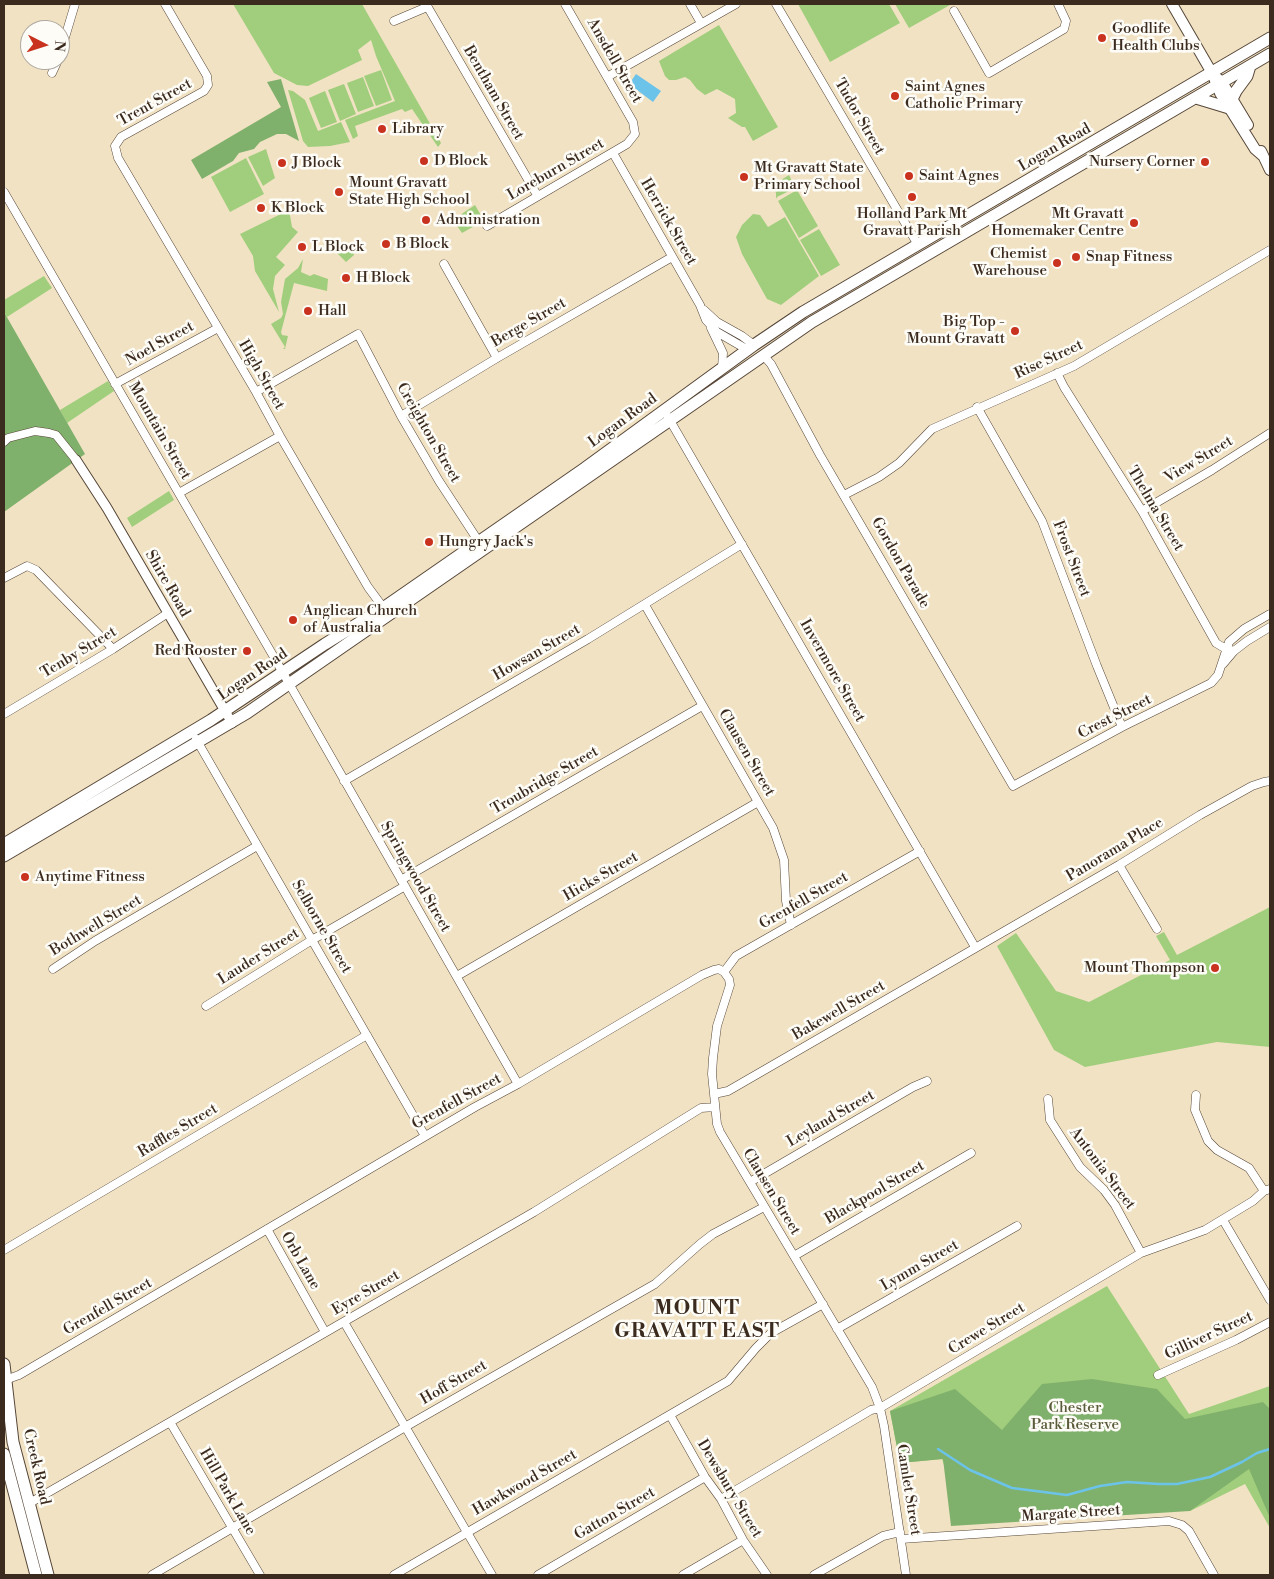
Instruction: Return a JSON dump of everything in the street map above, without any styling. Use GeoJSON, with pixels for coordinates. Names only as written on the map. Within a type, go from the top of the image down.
{"type":"FeatureCollection","features":[{"type":"Feature","properties":{"kind":"main road"},"geometry":{"type":"LineString","coordinates":[[1172,4],[1231,104],[1255,149],[1263,156],[1270,170]]}},
{"type":"Feature","properties":{"kind":"main road","name":"Logan Road"},"geometry":{"type":"LineString","coordinates":[[4,856],[102,797],[232,723],[288,684],[479,542],[722,368],[815,305],[1270,38]]}},
{"type":"Feature","properties":{"kind":"main road","name":"Logan Road"},"geometry":{"type":"LineString","coordinates":[[4,844],[192,732],[282,672],[386,612],[829,312],[1270,54]]}},
{"type":"Feature","properties":{"kind":"main road"},"geometry":{"type":"LineString","coordinates":[[1231,104],[1236,90],[1247,76],[1250,66]]}},
{"type":"Feature","properties":{"kind":"main road"},"geometry":{"type":"LineString","coordinates":[[1196,98],[1231,104]]}},
{"type":"Feature","properties":{"kind":"main road"},"geometry":{"type":"LineString","coordinates":[[751,348],[763,355]]}},
{"type":"Feature","properties":{"kind":"main road","name":"Creek Road"},"geometry":{"type":"LineString","coordinates":[[4,1364],[13,1442],[48,1575]]}},
{"type":"Feature","properties":{"kind":"main road","name":"Creek Road"},"geometry":{"type":"LineString","coordinates":[[4,1454],[36,1575]]}},
{"type":"Feature","properties":{"kind":"street"},"geometry":{"type":"LineString","coordinates":[[70,21],[75,4]]}},
{"type":"Feature","properties":{"kind":"street","name":"Trent Street"},"geometry":{"type":"LineString","coordinates":[[115,146],[120,137],[204,91],[208,85],[207,76],[165,4]]}},
{"type":"Feature","properties":{"kind":"street","name":"Ansdell Street"},"geometry":{"type":"LineString","coordinates":[[565,4],[633,122],[635,134]]}},
{"type":"Feature","properties":{"kind":"street"},"geometry":{"type":"LineString","coordinates":[[690,4],[701,23]]}},
{"type":"Feature","properties":{"kind":"street"},"geometry":{"type":"LineString","coordinates":[[607,77],[736,4]]}},
{"type":"Feature","properties":{"kind":"street","name":"Tudor Street"},"geometry":{"type":"LineString","coordinates":[[776,4],[918,245]]}},
{"type":"Feature","properties":{"kind":"street"},"geometry":{"type":"LineString","coordinates":[[954,11],[989,72],[1064,29],[1066,24],[1064,14],[1058,4]]}},
{"type":"Feature","properties":{"kind":"street"},"geometry":{"type":"LineString","coordinates":[[394,21],[426,5]]}},
{"type":"Feature","properties":{"kind":"street","name":"Bentham Street"},"geometry":{"type":"LineString","coordinates":[[426,5],[537,196]]}},
{"type":"Feature","properties":{"kind":"street","name":"Loreburn Street"},"geometry":{"type":"LineString","coordinates":[[487,226],[613,153],[629,143],[635,134]]}},
{"type":"Feature","properties":{"kind":"street","name":"High Street"},"geometry":{"type":"LineString","coordinates":[[115,146],[118,158],[368,587],[386,612]]}},
{"type":"Feature","properties":{"kind":"street","name":"Herrick Street"},"geometry":{"type":"LineString","coordinates":[[613,153],[700,305],[706,320],[717,332],[751,348]]}},
{"type":"Feature","properties":{"kind":"street","name":"Mountain Street"},"geometry":{"type":"LineString","coordinates":[[4,192],[288,684]]}},
{"type":"Feature","properties":{"kind":"street","name":"Rise Street"},"geometry":{"type":"LineString","coordinates":[[844,496],[879,477],[899,463],[932,429],[977,407],[1074,366],[1270,250]]}},
{"type":"Feature","properties":{"kind":"street","name":"Berge Street"},"geometry":{"type":"LineString","coordinates":[[401,416],[672,257]]}},
{"type":"Feature","properties":{"kind":"street"},"geometry":{"type":"LineString","coordinates":[[444,264],[497,358]]}},
{"type":"Feature","properties":{"kind":"street","name":"Herrick Street"},"geometry":{"type":"LineString","coordinates":[[700,305],[717,322],[742,336],[751,348]]}},
{"type":"Feature","properties":{"kind":"street"},"geometry":{"type":"LineString","coordinates":[[706,320],[722,349],[722,368]]}},
{"type":"Feature","properties":{"kind":"street","name":"Noel Street"},"geometry":{"type":"LineString","coordinates":[[115,384],[218,328]]}},
{"type":"Feature","properties":{"kind":"street","name":"Creighton Street"},"geometry":{"type":"LineString","coordinates":[[256,392],[358,334],[401,416],[439,481],[479,542]]}},
{"type":"Feature","properties":{"kind":"street","name":"Gordon Parade"},"geometry":{"type":"LineString","coordinates":[[763,355],[771,364],[844,496],[1013,786]]}},
{"type":"Feature","properties":{"kind":"street","name":"Thelma Street"},"geometry":{"type":"LineString","coordinates":[[1058,372],[1064,387],[1142,511],[1208,630],[1216,643],[1226,649]]}},
{"type":"Feature","properties":{"kind":"street","name":"Frost Street"},"geometry":{"type":"LineString","coordinates":[[977,407],[1042,521],[1122,727]]}},
{"type":"Feature","properties":{"kind":"street","name":"Invermore Street"},"geometry":{"type":"LineString","coordinates":[[664,410],[975,947]]}},
{"type":"Feature","properties":{"kind":"street"},"geometry":{"type":"LineString","coordinates":[[4,442],[8,438],[35,431],[49,433],[56,436],[76,460]]}},
{"type":"Feature","properties":{"kind":"street","name":"View Street"},"geometry":{"type":"LineString","coordinates":[[1142,511],[1270,433]]}},
{"type":"Feature","properties":{"kind":"street"},"geometry":{"type":"LineString","coordinates":[[179,493],[280,436]]}},
{"type":"Feature","properties":{"kind":"street","name":"Shire Road"},"geometry":{"type":"LineString","coordinates":[[76,460],[108,508],[232,723]]}},
{"type":"Feature","properties":{"kind":"street","name":"Howsan Street"},"geometry":{"type":"LineString","coordinates":[[344,781],[645,605],[742,544]]}},
{"type":"Feature","properties":{"kind":"street"},"geometry":{"type":"LineString","coordinates":[[4,578],[27,566],[36,570],[113,649]]}},
{"type":"Feature","properties":{"kind":"street","name":"Clausen Street"},"geometry":{"type":"LineString","coordinates":[[645,605],[773,828],[784,860],[786,901],[790,925]]}},
{"type":"Feature","properties":{"kind":"street","name":"Tenby Street"},"geometry":{"type":"LineString","coordinates":[[4,714],[168,614]]}},
{"type":"Feature","properties":{"kind":"street","name":"Crest Street"},"geometry":{"type":"LineString","coordinates":[[1013,786],[1122,727],[1211,683],[1218,675],[1222,666],[1228,642],[1244,628],[1270,614]]}},
{"type":"Feature","properties":{"kind":"street","name":"Crest Street"},"geometry":{"type":"LineString","coordinates":[[1222,666],[1234,651],[1270,627]]}},
{"type":"Feature","properties":{"kind":"street"},"geometry":{"type":"LineString","coordinates":[[1226,649],[1234,651]]}},
{"type":"Feature","properties":{"kind":"street","name":"Springwood Street"},"geometry":{"type":"LineString","coordinates":[[288,684],[518,1084]]}},
{"type":"Feature","properties":{"kind":"street","name":"Troubridge Street"},"geometry":{"type":"LineString","coordinates":[[403,883],[702,706]]}},
{"type":"Feature","properties":{"kind":"street","name":"Selborne Street"},"geometry":{"type":"LineString","coordinates":[[192,732],[425,1136]]}},
{"type":"Feature","properties":{"kind":"street","name":"Panorama Place"},"geometry":{"type":"LineString","coordinates":[[975,947],[1120,865],[1200,815],[1252,786],[1270,781]]}},
{"type":"Feature","properties":{"kind":"street","name":"Hicks Street"},"geometry":{"type":"LineString","coordinates":[[457,976],[758,802]]}},
{"type":"Feature","properties":{"kind":"street","name":"Bothwell Street"},"geometry":{"type":"LineString","coordinates":[[52,969],[95,941],[258,846]]}},
{"type":"Feature","properties":{"kind":"street","name":"Grenfell Street"},"geometry":{"type":"LineString","coordinates":[[5,1380],[18,1375],[702,975],[719,969],[724,972],[736,956],[920,850]]}},
{"type":"Feature","properties":{"kind":"street"},"geometry":{"type":"LineString","coordinates":[[1120,865],[1157,929]]}},
{"type":"Feature","properties":{"kind":"street","name":"Lauder Street"},"geometry":{"type":"LineString","coordinates":[[206,1006],[403,883]]}},
{"type":"Feature","properties":{"kind":"street","name":"Bakewell Street"},"geometry":{"type":"LineString","coordinates":[[714,1094],[728,1091],[975,947]]}},
{"type":"Feature","properties":{"kind":"street","name":"Clausen Street"},"geometry":{"type":"LineString","coordinates":[[724,972],[729,979],[730,985],[715,1041],[712,1074],[717,1124],[764,1207],[872,1387],[880,1408]]}},
{"type":"Feature","properties":{"kind":"street","name":"Raffles Street"},"geometry":{"type":"LineString","coordinates":[[4,1250],[367,1035]]}},
{"type":"Feature","properties":{"kind":"street","name":"Leyland Street"},"geometry":{"type":"LineString","coordinates":[[750,1182],[927,1081]]}},
{"type":"Feature","properties":{"kind":"street"},"geometry":{"type":"LineString","coordinates":[[1196,1095],[1195,1110],[1208,1141],[1217,1150],[1249,1168],[1267,1190]]}},
{"type":"Feature","properties":{"kind":"street","name":"Antonia Street"},"geometry":{"type":"LineString","coordinates":[[1048,1099],[1050,1120],[1080,1167],[1104,1190],[1115,1205],[1141,1254]]}},
{"type":"Feature","properties":{"kind":"street","name":"Eyre Street"},"geometry":{"type":"LineString","coordinates":[[28,1504],[534,1212],[701,1108],[716,1107]]}},
{"type":"Feature","properties":{"kind":"street","name":"Blackpool Street"},"geometry":{"type":"LineString","coordinates":[[794,1256],[971,1154]]}},
{"type":"Feature","properties":{"kind":"street","name":"Crewe Street"},"geometry":{"type":"LineString","coordinates":[[721,1499],[872,1410],[880,1408],[1141,1254],[1205,1230],[1224,1220],[1267,1190]]}},
{"type":"Feature","properties":{"kind":"street","name":"Hoff Street"},"geometry":{"type":"LineString","coordinates":[[152,1575],[655,1284],[713,1234],[764,1207]]}},
{"type":"Feature","properties":{"kind":"street"},"geometry":{"type":"LineString","coordinates":[[1224,1220],[1270,1300]]}},
{"type":"Feature","properties":{"kind":"street","name":"Lymm Street"},"geometry":{"type":"LineString","coordinates":[[837,1329],[1017,1226]]}},
{"type":"Feature","properties":{"kind":"street","name":"Orb Lane"},"geometry":{"type":"LineString","coordinates":[[267,1229],[325,1332]]}},
{"type":"Feature","properties":{"kind":"street","name":"Hawkwood Street"},"geometry":{"type":"LineString","coordinates":[[394,1575],[728,1381],[771,1333],[823,1304]]}},
{"type":"Feature","properties":{"kind":"street"},"geometry":{"type":"LineString","coordinates":[[344,1322],[492,1575]]}},
{"type":"Feature","properties":{"kind":"street","name":"Gilliver Street"},"geometry":{"type":"LineString","coordinates":[[1158,1375],[1236,1340],[1270,1322]]}},
{"type":"Feature","properties":{"kind":"street","name":"Camlet Street"},"geometry":{"type":"LineString","coordinates":[[880,1408],[906,1575]]}},
{"type":"Feature","properties":{"kind":"street","name":"Dewsbury Street"},"geometry":{"type":"LineString","coordinates":[[670,1415],[705,1477],[721,1499],[743,1540],[767,1575]]}},
{"type":"Feature","properties":{"kind":"street","name":"Hill Park Lane"},"geometry":{"type":"LineString","coordinates":[[170,1422],[260,1575]]}},
{"type":"Feature","properties":{"kind":"street","name":"Gatton Street"},"geometry":{"type":"LineString","coordinates":[[538,1575],[705,1477]]}},
{"type":"Feature","properties":{"kind":"street","name":"Margate Street"},"geometry":{"type":"LineString","coordinates":[[814,1575],[883,1536],[1169,1521],[1182,1525],[1189,1531],[1214,1575]]}},
{"type":"Feature","properties":{"kind":"street"},"geometry":{"type":"LineString","coordinates":[[683,1575],[743,1540]]}},
{"type":"Feature","properties":{"kind":"green space"},"geometry":{"type":"Polygon","coordinates":[[[233,4],[362,4],[441,143],[438,147],[412,109],[405,112],[402,109],[355,126],[358,136],[353,139],[345,120],[395,101],[371,40],[358,50],[362,60],[308,86],[297,85],[274,73],[233,4]]]}},
{"type":"Feature","properties":{"kind":"green space"},"geometry":{"type":"Polygon","coordinates":[[[798,4],[889,4],[900,23],[830,62],[798,4]]]}},
{"type":"Feature","properties":{"kind":"green space"},"geometry":{"type":"Polygon","coordinates":[[[895,4],[949,4],[950,5],[909,28],[895,4]]]}},
{"type":"Feature","properties":{"kind":"green space"},"geometry":{"type":"Polygon","coordinates":[[[719,25],[778,127],[753,141],[745,127],[728,118],[736,113],[735,99],[717,89],[705,95],[685,77],[669,80],[665,76],[659,61],[719,25]]]}},
{"type":"Feature","properties":{"kind":"green space"},"geometry":{"type":"Polygon","coordinates":[[[381,70],[392,100],[376,106],[364,76],[381,70]]]}},
{"type":"Feature","properties":{"kind":"green space"},"geometry":{"type":"Polygon","coordinates":[[[363,77],[374,106],[358,112],[347,83],[363,77]]]}},
{"type":"Feature","properties":{"kind":"green space"},"geometry":{"type":"Polygon","coordinates":[[[281,79],[299,141],[286,134],[277,134],[260,142],[254,149],[239,153],[233,161],[202,179],[191,160],[281,107],[267,82],[281,79]]]}},
{"type":"Feature","properties":{"kind":"green space"},"geometry":{"type":"Polygon","coordinates":[[[344,84],[356,114],[340,121],[328,90],[344,84]]]}},
{"type":"Feature","properties":{"kind":"green space"},"geometry":{"type":"Polygon","coordinates":[[[288,90],[293,91],[305,100],[318,131],[341,122],[350,142],[330,146],[308,147],[303,141],[288,90]]]}},
{"type":"Feature","properties":{"kind":"green space"},"geometry":{"type":"Polygon","coordinates":[[[325,91],[337,122],[321,128],[309,98],[325,91]]]}},
{"type":"Feature","properties":{"kind":"green space"},"geometry":{"type":"Polygon","coordinates":[[[266,149],[275,178],[263,186],[248,157],[266,149]]]}},
{"type":"Feature","properties":{"kind":"green space"},"geometry":{"type":"Polygon","coordinates":[[[246,158],[264,194],[230,212],[211,177],[246,158]]]}},
{"type":"Feature","properties":{"kind":"green space"},"geometry":{"type":"Polygon","coordinates":[[[789,175],[795,188],[776,199],[776,193],[770,182],[781,180],[789,175]]]}},
{"type":"Feature","properties":{"kind":"green space"},"geometry":{"type":"Polygon","coordinates":[[[797,190],[818,226],[799,238],[778,201],[797,190]]]}},
{"type":"Feature","properties":{"kind":"green space"},"geometry":{"type":"Polygon","coordinates":[[[475,205],[482,217],[480,223],[462,233],[457,226],[459,218],[475,205]]]}},
{"type":"Feature","properties":{"kind":"green space"},"geometry":{"type":"Polygon","coordinates":[[[289,210],[292,227],[298,232],[276,257],[285,265],[275,276],[273,289],[279,312],[255,271],[253,256],[240,234],[289,210]]]}},
{"type":"Feature","properties":{"kind":"green space"},"geometry":{"type":"Polygon","coordinates":[[[753,214],[760,215],[768,227],[785,217],[819,276],[781,305],[767,299],[742,254],[736,237],[742,225],[753,214]]]}},
{"type":"Feature","properties":{"kind":"green space"},"geometry":{"type":"Polygon","coordinates":[[[819,229],[840,265],[821,276],[800,240],[819,229]]]}},
{"type":"Feature","properties":{"kind":"green space"},"geometry":{"type":"Polygon","coordinates":[[[331,238],[343,250],[358,243],[359,245],[353,252],[354,255],[346,262],[329,245],[331,238]]]}},
{"type":"Feature","properties":{"kind":"green space"},"geometry":{"type":"Polygon","coordinates":[[[303,259],[301,272],[310,276],[314,274],[328,279],[327,291],[294,283],[281,332],[282,335],[288,336],[285,349],[283,349],[285,347],[271,324],[281,318],[283,314],[281,302],[285,279],[298,268],[303,259]]]}},
{"type":"Feature","properties":{"kind":"green space"},"geometry":{"type":"Polygon","coordinates":[[[44,276],[52,288],[7,317],[4,312],[4,300],[44,276]]]}},
{"type":"Feature","properties":{"kind":"green space"},"geometry":{"type":"Polygon","coordinates":[[[4,312],[85,454],[4,512],[4,312]]]}},
{"type":"Feature","properties":{"kind":"green space"},"geometry":{"type":"Polygon","coordinates":[[[108,381],[114,391],[67,423],[60,410],[108,381]]]}},
{"type":"Feature","properties":{"kind":"green space"},"geometry":{"type":"Polygon","coordinates":[[[169,491],[174,500],[132,527],[127,518],[169,491]]]}},
{"type":"Feature","properties":{"kind":"green space"},"geometry":{"type":"Polygon","coordinates":[[[1270,907],[1270,1047],[1217,1042],[1085,1067],[1054,1050],[997,946],[1016,933],[1056,991],[1089,1002],[1170,960],[1156,936],[1164,932],[1177,955],[1270,907]]]}},
{"type":"Feature","properties":{"kind":"green space","name":"Chester Park Reserve"},"geometry":{"type":"Polygon","coordinates":[[[1107,1286],[1189,1414],[1270,1386],[1270,1528],[1245,1484],[1190,1511],[953,1491],[942,1459],[900,1463],[890,1411],[1107,1286]]]}},
{"type":"Feature","properties":{"kind":"green space","name":"Chester Park Reserve"},"geometry":{"type":"Polygon","coordinates":[[[1092,1379],[1157,1389],[1185,1419],[1263,1402],[1270,1409],[1270,1518],[1249,1469],[1190,1511],[951,1526],[943,1459],[900,1463],[890,1411],[955,1389],[1002,1430],[1042,1384],[1092,1379]]]}},
{"type":"Feature","properties":{"kind":"water"},"geometry":{"type":"Polygon","coordinates":[[[636,74],[661,91],[653,102],[629,84],[636,74]]]}},
{"type":"Feature","properties":{"kind":"waterway"},"geometry":{"type":"LineString","coordinates":[[938,1449],[970,1470],[1012,1488],[1067,1495],[1100,1486],[1127,1482],[1177,1484],[1210,1477],[1257,1453],[1270,1449]]}},
{"type":"Feature","properties":{"kind":"place","name":"Goodlife Health Clubs"},"geometry":{"type":"Point","coordinates":[1102,38]}},
{"type":"Feature","properties":{"kind":"place","name":"Saint Agnes Catholic Primary"},"geometry":{"type":"Point","coordinates":[895,96]}},
{"type":"Feature","properties":{"kind":"place","name":"Library"},"geometry":{"type":"Point","coordinates":[382,129]}},
{"type":"Feature","properties":{"kind":"place","name":"D Block"},"geometry":{"type":"Point","coordinates":[424,161]}},
{"type":"Feature","properties":{"kind":"place","name":"Nursery Corner"},"geometry":{"type":"Point","coordinates":[1205,162]}},
{"type":"Feature","properties":{"kind":"place","name":"J Block"},"geometry":{"type":"Point","coordinates":[282,163]}},
{"type":"Feature","properties":{"kind":"place","name":"Saint Agnes"},"geometry":{"type":"Point","coordinates":[909,176]}},
{"type":"Feature","properties":{"kind":"place","name":"Mt Gravatt State Primary School"},"geometry":{"type":"Point","coordinates":[744,177]}},
{"type":"Feature","properties":{"kind":"place","name":"Mount Gravatt State High School"},"geometry":{"type":"Point","coordinates":[339,192]}},
{"type":"Feature","properties":{"kind":"place","name":"Holland Park Mt Gravatt Parish"},"geometry":{"type":"Point","coordinates":[912,197]}},
{"type":"Feature","properties":{"kind":"place","name":"K Block"},"geometry":{"type":"Point","coordinates":[261,208]}},
{"type":"Feature","properties":{"kind":"place","name":"Administration"},"geometry":{"type":"Point","coordinates":[426,220]}},
{"type":"Feature","properties":{"kind":"place","name":"Mt Gravatt Homemaker Centre"},"geometry":{"type":"Point","coordinates":[1134,223]}},
{"type":"Feature","properties":{"kind":"place","name":"B Block"},"geometry":{"type":"Point","coordinates":[386,244]}},
{"type":"Feature","properties":{"kind":"place","name":"L Block"},"geometry":{"type":"Point","coordinates":[302,247]}},
{"type":"Feature","properties":{"kind":"place","name":"Snap Fitness"},"geometry":{"type":"Point","coordinates":[1076,257]}},
{"type":"Feature","properties":{"kind":"place","name":"Chemist Warehouse"},"geometry":{"type":"Point","coordinates":[1057,263]}},
{"type":"Feature","properties":{"kind":"place","name":"H Block"},"geometry":{"type":"Point","coordinates":[346,278]}},
{"type":"Feature","properties":{"kind":"place","name":"Hall"},"geometry":{"type":"Point","coordinates":[308,311]}},
{"type":"Feature","properties":{"kind":"place","name":"Big Top - Mount Gravatt"},"geometry":{"type":"Point","coordinates":[1015,331]}},
{"type":"Feature","properties":{"kind":"place","name":"Hungry Jack's"},"geometry":{"type":"Point","coordinates":[429,542]}},
{"type":"Feature","properties":{"kind":"place","name":"Anglican Church of Australia"},"geometry":{"type":"Point","coordinates":[293,620]}},
{"type":"Feature","properties":{"kind":"place","name":"Red Rooster"},"geometry":{"type":"Point","coordinates":[247,651]}},
{"type":"Feature","properties":{"kind":"place","name":"Anytime Fitness"},"geometry":{"type":"Point","coordinates":[25,877]}},
{"type":"Feature","properties":{"kind":"place","name":"Mount Thompson"},"geometry":{"type":"Point","coordinates":[1215,968]}},
{"type":"Feature","properties":{"kind":"district","name":"MOUNT GRAVATT EAST"},"geometry":{"type":"Point","coordinates":[697,1320]}}]}
